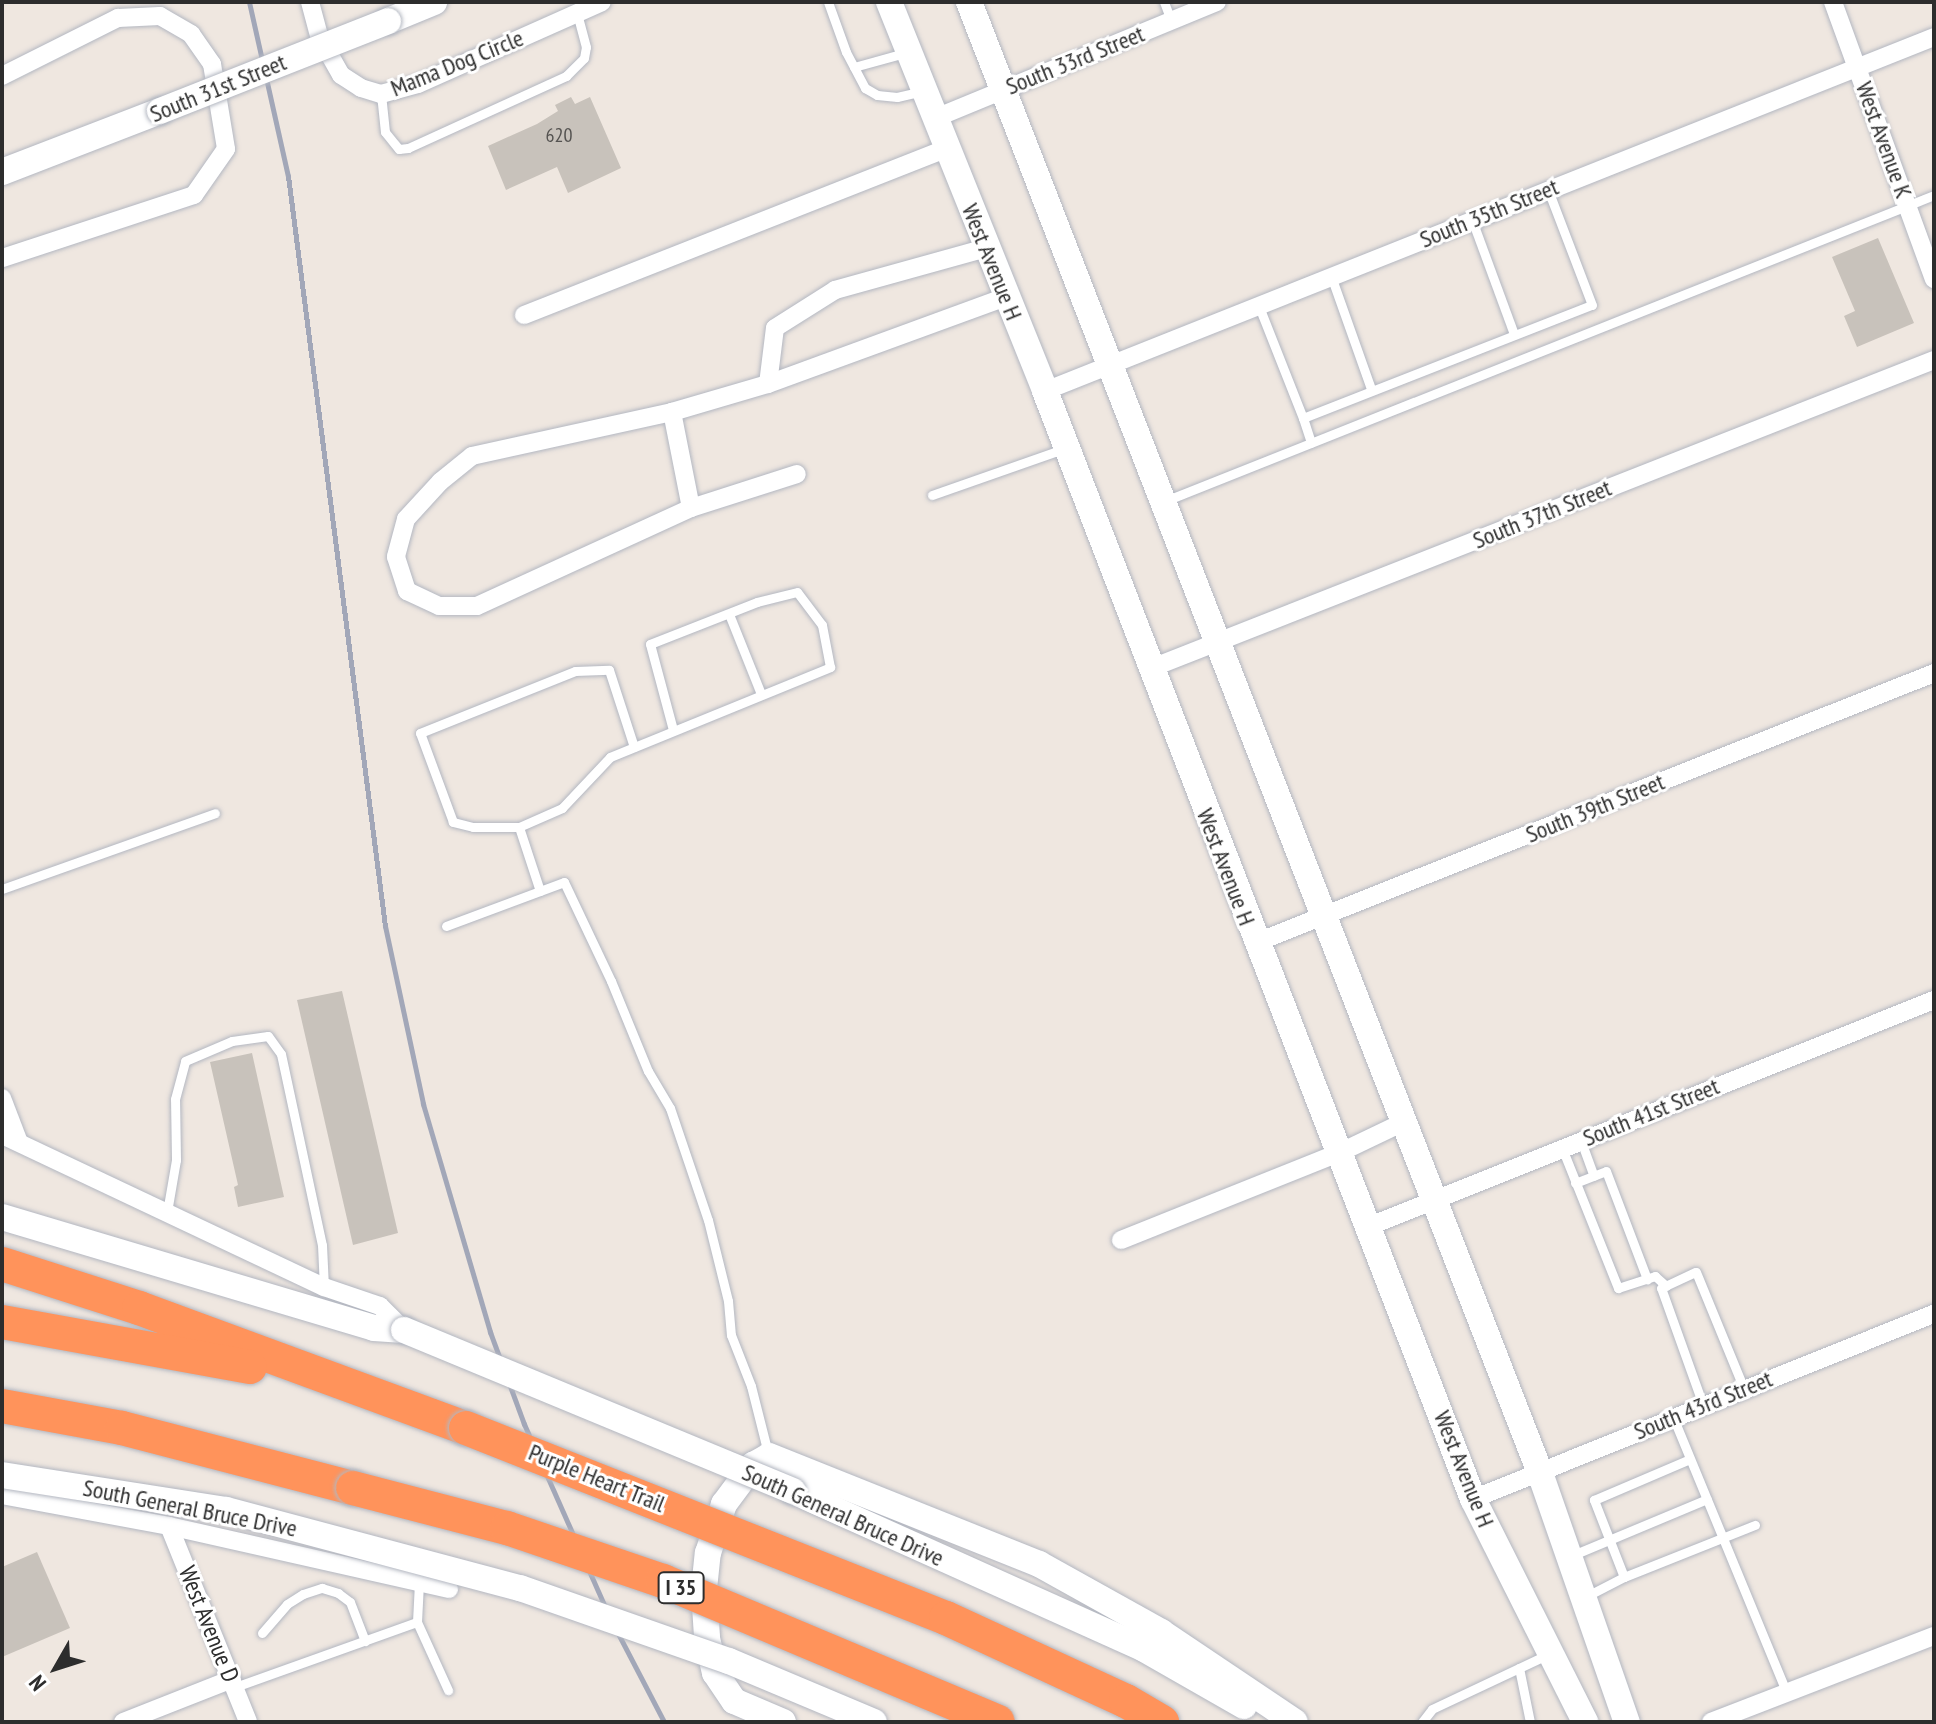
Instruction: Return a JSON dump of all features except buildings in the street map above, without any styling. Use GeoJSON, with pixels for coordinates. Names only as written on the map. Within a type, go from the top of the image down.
{"type":"FeatureCollection","features":[{"type":"Feature","properties":{"kind":"highway"},"geometry":{"type":"LineString","coordinates":[[2,1264],[139,1308],[466,1428]]}},
{"type":"Feature","properties":{"kind":"highway","name":"Purple Heart Trail"},"geometry":{"type":"LineString","coordinates":[[2,1322],[240,1364],[466,1428],[932,1612],[1126,1701],[1162,1722]]}},
{"type":"Feature","properties":{"kind":"highway","name":"I 35"},"geometry":{"type":"LineString","coordinates":[[2,1406],[122,1428],[507,1528],[663,1581],[998,1722]]}},
{"type":"Feature","properties":{"kind":"highway"},"geometry":{"type":"LineString","coordinates":[[2,1426],[122,1428]]}},
{"type":"Feature","properties":{"kind":"main road","name":"South 31st Street"},"geometry":{"type":"LineString","coordinates":[[2,172],[434,2]]}},
{"type":"Feature","properties":{"kind":"main road","name":"West Avenue H"},"geometry":{"type":"LineString","coordinates":[[889,2],[933,119],[1045,391],[1149,669],[1255,943],[1370,1226],[1473,1499],[1584,1722]]}},
{"type":"Feature","properties":{"kind":"main road"},"geometry":{"type":"LineString","coordinates":[[969,2],[1539,1470],[1627,1722]]}},
{"type":"Feature","properties":{"kind":"main road","name":"South General Bruce Drive"},"geometry":{"type":"LineString","coordinates":[[2,1217],[374,1328],[404,1330],[793,1491],[1144,1649],[1272,1722]]}},
{"type":"Feature","properties":{"kind":"main road"},"geometry":{"type":"LineString","coordinates":[[783,1722],[734,1701],[715,1673],[707,1637],[704,1589],[708,1553],[724,1504],[753,1465],[769,1456],[1039,1564],[1161,1632],[1295,1722]]}},
{"type":"Feature","properties":{"kind":"main road","name":"South General Bruce Drive"},"geometry":{"type":"LineString","coordinates":[[2,1475],[226,1510],[520,1588],[729,1661],[874,1722]]}},
{"type":"Feature","properties":{"kind":"street","name":"Mama Dog Circle"},"geometry":{"type":"LineString","coordinates":[[310,2],[319,36],[341,75],[361,88],[381,94],[418,84],[602,2]]}},
{"type":"Feature","properties":{"kind":"street","name":"South 33rd Street"},"geometry":{"type":"LineString","coordinates":[[933,119],[1217,2]]}},
{"type":"Feature","properties":{"kind":"street","name":"West Avenue K"},"geometry":{"type":"LineString","coordinates":[[1833,2],[1934,279]]}},
{"type":"Feature","properties":{"kind":"street"},"geometry":{"type":"LineString","coordinates":[[2,76],[118,18],[160,16],[191,34],[212,64],[226,149],[194,195],[2,258]]}},
{"type":"Feature","properties":{"kind":"street","name":"South 35th Street"},"geometry":{"type":"LineString","coordinates":[[1045,391],[1934,37]]}},
{"type":"Feature","properties":{"kind":"street"},"geometry":{"type":"LineString","coordinates":[[524,315],[946,149]]}},
{"type":"Feature","properties":{"kind":"street"},"geometry":{"type":"LineString","coordinates":[[768,384],[775,328],[835,290],[986,248]]}},
{"type":"Feature","properties":{"kind":"street"},"geometry":{"type":"LineString","coordinates":[[797,474],[691,508],[477,606],[439,606],[407,591],[396,557],[406,519],[440,482],[472,456],[672,412],[768,384],[1006,297]]}},
{"type":"Feature","properties":{"kind":"street","name":"South 37th Street"},"geometry":{"type":"LineString","coordinates":[[1149,669],[1934,360]]}},
{"type":"Feature","properties":{"kind":"street"},"geometry":{"type":"LineString","coordinates":[[672,412],[691,508]]}},
{"type":"Feature","properties":{"kind":"street","name":"South 39th Street"},"geometry":{"type":"LineString","coordinates":[[1255,943],[1934,673]]}},
{"type":"Feature","properties":{"kind":"street","name":"South 41st Street"},"geometry":{"type":"LineString","coordinates":[[1370,1226],[1934,1000]]}},
{"type":"Feature","properties":{"kind":"street"},"geometry":{"type":"LineString","coordinates":[[2,1098],[10,1138]]}},
{"type":"Feature","properties":{"kind":"street"},"geometry":{"type":"LineString","coordinates":[[1121,1240],[1339,1153],[1402,1123]]}},
{"type":"Feature","properties":{"kind":"street","name":"South General Bruce Drive"},"geometry":{"type":"LineString","coordinates":[[10,1138],[324,1287],[380,1306],[404,1330]]}},
{"type":"Feature","properties":{"kind":"street","name":"South 43rd Street"},"geometry":{"type":"LineString","coordinates":[[1473,1499],[1934,1314]]}},
{"type":"Feature","properties":{"kind":"street","name":"South General Bruce Drive"},"geometry":{"type":"LineString","coordinates":[[2,1495],[169,1526],[449,1589]]}},
{"type":"Feature","properties":{"kind":"street","name":"West Avenue D"},"geometry":{"type":"LineString","coordinates":[[169,1526],[248,1722]]}},
{"type":"Feature","properties":{"kind":"street"},"geometry":{"type":"LineString","coordinates":[[1711,1722],[1934,1636]]}},
{"type":"Feature","properties":{"kind":"street"},"geometry":{"type":"LineString","coordinates":[[123,1722],[234,1683]]}},
{"type":"Feature","properties":{"kind":"lane"},"geometry":{"type":"LineString","coordinates":[[828,2],[865,88],[877,95],[897,97],[922,91]]}},
{"type":"Feature","properties":{"kind":"lane"},"geometry":{"type":"LineString","coordinates":[[1164,2],[1171,20]]}},
{"type":"Feature","properties":{"kind":"lane"},"geometry":{"type":"LineString","coordinates":[[381,94],[385,132],[399,149],[408,148],[566,76],[584,58],[586,47],[577,13]]}},
{"type":"Feature","properties":{"kind":"lane"},"geometry":{"type":"LineString","coordinates":[[854,67],[908,52]]}},
{"type":"Feature","properties":{"kind":"lane"},"geometry":{"type":"LineString","coordinates":[[1303,418],[1592,305],[1548,190]]}},
{"type":"Feature","properties":{"kind":"lane"},"geometry":{"type":"LineString","coordinates":[[1162,502],[1934,195]]}},
{"type":"Feature","properties":{"kind":"lane"},"geometry":{"type":"LineString","coordinates":[[1472,220],[1514,334]]}},
{"type":"Feature","properties":{"kind":"lane"},"geometry":{"type":"LineString","coordinates":[[1331,276],[1371,389]]}},
{"type":"Feature","properties":{"kind":"lane"},"geometry":{"type":"LineString","coordinates":[[1258,304],[1311,443]]}},
{"type":"Feature","properties":{"kind":"lane"},"geometry":{"type":"LineString","coordinates":[[932,495],[1066,448]]}},
{"type":"Feature","properties":{"kind":"lane"},"geometry":{"type":"LineString","coordinates":[[634,747],[609,670],[575,671],[420,733],[453,822],[473,827],[519,827],[562,808],[610,757],[830,667],[822,625],[797,592],[757,602],[650,644],[673,730]]}},
{"type":"Feature","properties":{"kind":"lane"},"geometry":{"type":"LineString","coordinates":[[729,614],[761,694]]}},
{"type":"Feature","properties":{"kind":"lane"},"geometry":{"type":"LineString","coordinates":[[2,889],[215,813]]}},
{"type":"Feature","properties":{"kind":"lane"},"geometry":{"type":"LineString","coordinates":[[519,827],[540,891]]}},
{"type":"Feature","properties":{"kind":"lane"},"geometry":{"type":"LineString","coordinates":[[446,926],[564,882],[611,981],[648,1071],[670,1108],[708,1220],[728,1301],[731,1335],[751,1386],[769,1456]]}},
{"type":"Feature","properties":{"kind":"lane"},"geometry":{"type":"LineString","coordinates":[[167,1212],[176,1160],[175,1099],[185,1061],[232,1041],[268,1036],[281,1054],[322,1245],[324,1287]]}},
{"type":"Feature","properties":{"kind":"lane"},"geometry":{"type":"LineString","coordinates":[[1580,1140],[1594,1176]]}},
{"type":"Feature","properties":{"kind":"lane"},"geometry":{"type":"LineString","coordinates":[[1561,1148],[1618,1288],[1655,1276],[1666,1286]]}},
{"type":"Feature","properties":{"kind":"lane"},"geometry":{"type":"LineString","coordinates":[[1575,1183],[1606,1171],[1647,1279]]}},
{"type":"Feature","properties":{"kind":"lane"},"geometry":{"type":"LineString","coordinates":[[1703,1405],[1661,1288],[1696,1272],[1744,1389]]}},
{"type":"Feature","properties":{"kind":"lane"},"geometry":{"type":"LineString","coordinates":[[1673,1417],[1787,1693]]}},
{"type":"Feature","properties":{"kind":"lane"},"geometry":{"type":"LineString","coordinates":[[1624,1577],[1594,1500],[1690,1459]]}},
{"type":"Feature","properties":{"kind":"lane"},"geometry":{"type":"LineString","coordinates":[[1569,1556],[1707,1499]]}},
{"type":"Feature","properties":{"kind":"lane"},"geometry":{"type":"LineString","coordinates":[[1584,1598],[1624,1577],[1755,1525]]}},
{"type":"Feature","properties":{"kind":"lane"},"geometry":{"type":"LineString","coordinates":[[419,1582],[417,1622],[448,1690]]}},
{"type":"Feature","properties":{"kind":"lane"},"geometry":{"type":"LineString","coordinates":[[262,1633],[287,1604],[303,1594],[322,1588],[338,1593],[350,1602],[365,1641]]}},
{"type":"Feature","properties":{"kind":"lane"},"geometry":{"type":"LineString","coordinates":[[234,1683],[417,1622]]}},
{"type":"Feature","properties":{"kind":"lane"},"geometry":{"type":"LineString","coordinates":[[1422,1722],[1432,1709],[1550,1653]]}},
{"type":"Feature","properties":{"kind":"lane"},"geometry":{"type":"LineString","coordinates":[[1519,1668],[1530,1722]]}},
{"type":"Feature","properties":{"kind":"railway"},"geometry":{"type":"LineString","coordinates":[[249,2],[288,176],[385,926],[423,1104],[490,1332],[524,1424],[611,1620],[664,1722]]}}]}
